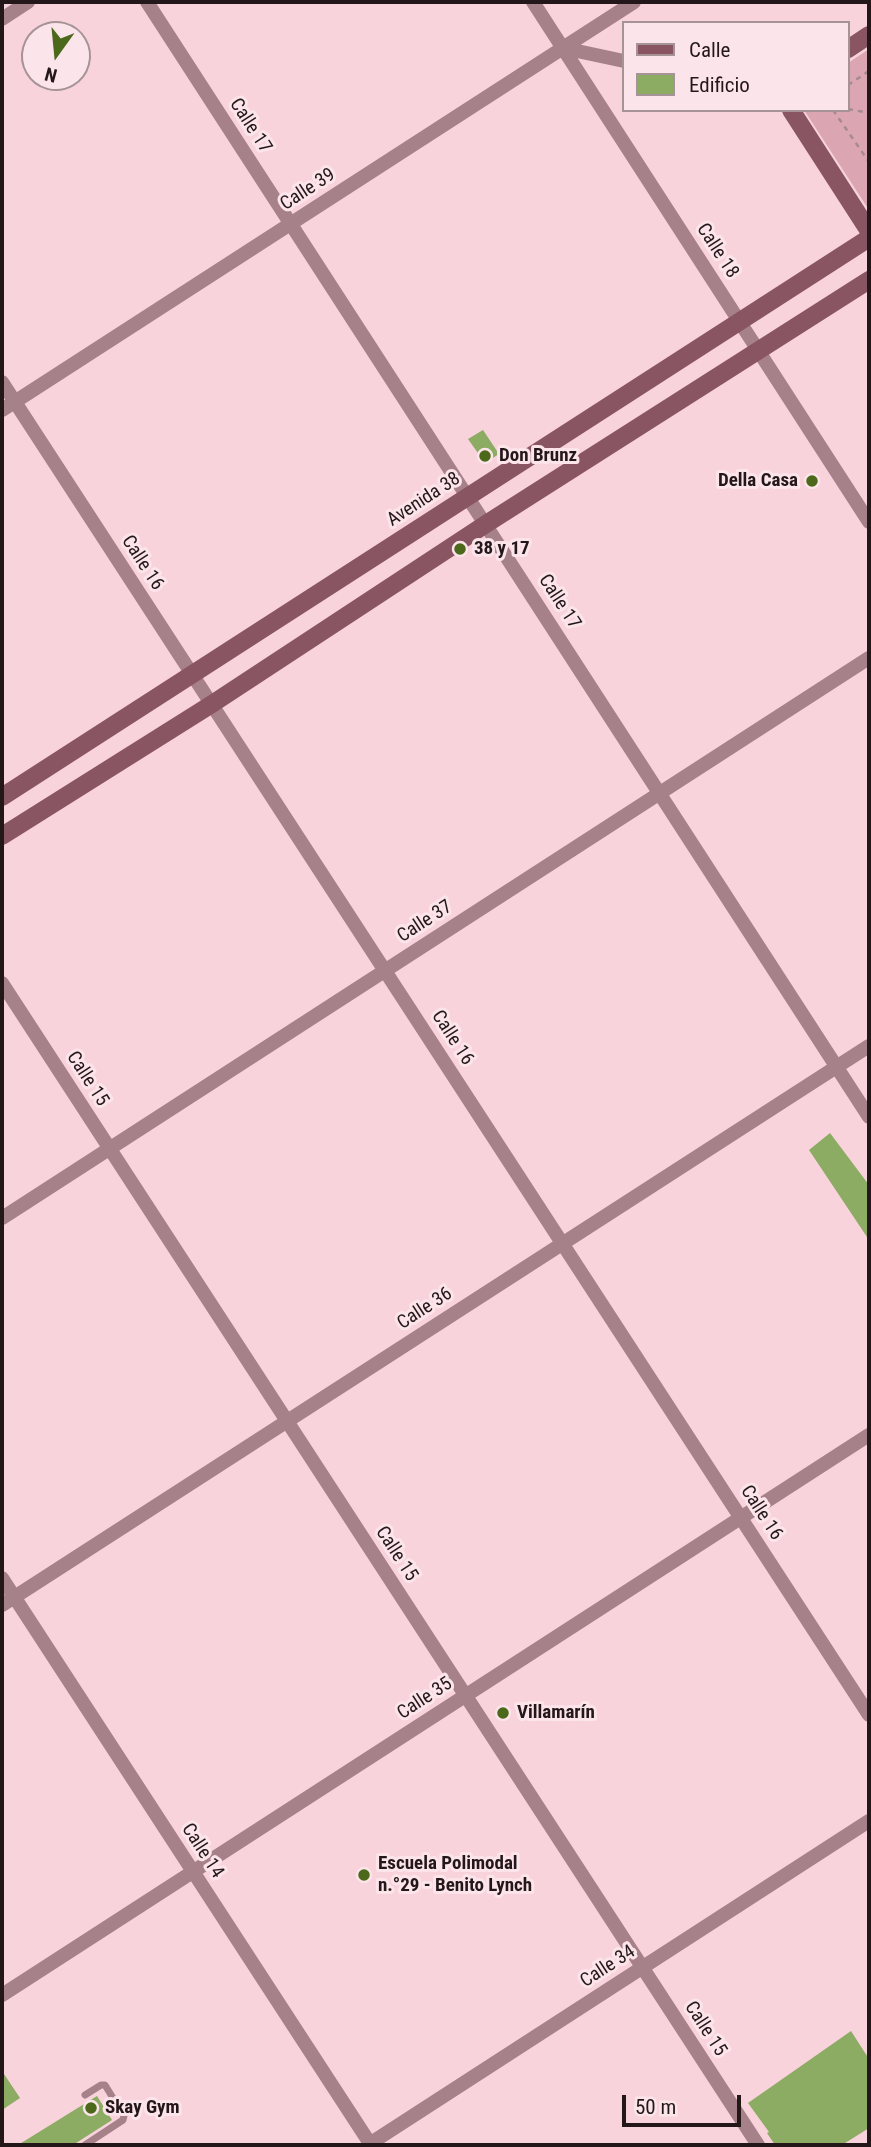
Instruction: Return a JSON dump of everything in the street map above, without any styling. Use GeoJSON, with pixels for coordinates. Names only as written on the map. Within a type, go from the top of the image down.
{"type":"FeatureCollection","features":[{"type":"Feature","properties":{"kind":"main road"},"geometry":{"type":"LineString","coordinates":[[850,48],[869,35]]}},
{"type":"Feature","properties":{"kind":"main road"},"geometry":{"type":"LineString","coordinates":[[792,112],[869,231]]}},
{"type":"Feature","properties":{"kind":"main road","name":"Avenida 38"},"geometry":{"type":"LineString","coordinates":[[2,797],[869,238]]}},
{"type":"Feature","properties":{"kind":"main road"},"geometry":{"type":"LineString","coordinates":[[2,836],[212,704],[486,524],[869,280]]}},
{"type":"Feature","properties":{"kind":"street"},"geometry":{"type":"LineString","coordinates":[[2,19],[28,2]]}},
{"type":"Feature","properties":{"kind":"street","name":"Calle 17"},"geometry":{"type":"LineString","coordinates":[[147,2],[869,1117]]}},
{"type":"Feature","properties":{"kind":"street","name":"Calle 18"},"geometry":{"type":"LineString","coordinates":[[533,2],[869,522]]}},
{"type":"Feature","properties":{"kind":"street","name":"Calle 39"},"geometry":{"type":"LineString","coordinates":[[8,406],[634,2]]}},
{"type":"Feature","properties":{"kind":"street"},"geometry":{"type":"LineString","coordinates":[[563,48],[622,61]]}},
{"type":"Feature","properties":{"kind":"street","name":"Calle 16"},"geometry":{"type":"LineString","coordinates":[[2,382],[8,406],[212,704],[869,1714]]}},
{"type":"Feature","properties":{"kind":"street","name":"Calle 37"},"geometry":{"type":"LineString","coordinates":[[2,1218],[869,658]]}},
{"type":"Feature","properties":{"kind":"street","name":"Calle 15"},"geometry":{"type":"LineString","coordinates":[[2,984],[758,2145]]}},
{"type":"Feature","properties":{"kind":"street","name":"Calle 36"},"geometry":{"type":"LineString","coordinates":[[8,1601],[869,1046]]}},
{"type":"Feature","properties":{"kind":"street","name":"Calle 35"},"geometry":{"type":"LineString","coordinates":[[2,1995],[869,1435]]}},
{"type":"Feature","properties":{"kind":"street","name":"Calle 14"},"geometry":{"type":"LineString","coordinates":[[2,1578],[8,1601],[193,1872],[370,2145]]}},
{"type":"Feature","properties":{"kind":"street","name":"Calle 34"},"geometry":{"type":"LineString","coordinates":[[370,2145],[869,1821]]}},
{"type":"Feature","properties":{"kind":"lane"},"geometry":{"type":"LineString","coordinates":[[85,2095],[104,2085],[124,2116],[123,2120],[85,2145]]}},
{"type":"Feature","properties":{"kind":"path"},"geometry":{"type":"LineString","coordinates":[[850,84],[869,71]]}},
{"type":"Feature","properties":{"kind":"path"},"geometry":{"type":"LineString","coordinates":[[850,109],[869,113]]}},
{"type":"Feature","properties":{"kind":"path"},"geometry":{"type":"LineString","coordinates":[[834,112],[869,162]]}},
{"type":"Feature","properties":{"kind":"shaded area"},"geometry":{"type":"Polygon","coordinates":[[[869,49],[869,210],[805,112],[850,112],[850,62],[869,49]]]}},
{"type":"Feature","properties":{"kind":"building"},"geometry":{"type":"Polygon","coordinates":[[[483,430],[499,454],[485,463],[468,439],[483,430]]]}},
{"type":"Feature","properties":{"kind":"building"},"geometry":{"type":"Polygon","coordinates":[[[830,1133],[869,1185],[869,1240],[809,1150],[830,1133]]]}},
{"type":"Feature","properties":{"kind":"building"},"geometry":{"type":"Polygon","coordinates":[[[851,2031],[869,2059],[869,2128],[842,2145],[775,2145],[748,2103],[851,2031]]]}},
{"type":"Feature","properties":{"kind":"building"},"geometry":{"type":"Polygon","coordinates":[[[2,2071],[20,2098],[2,2110],[2,2071]]]}},
{"type":"Feature","properties":{"kind":"building","name":"Skay Gym"},"geometry":{"type":"Polygon","coordinates":[[[97,2096],[112,2120],[73,2145],[18,2145],[97,2096]]]}},
{"type":"Feature","properties":{"kind":"place","name":"Don Brunz"},"geometry":{"type":"Point","coordinates":[485,456]}},
{"type":"Feature","properties":{"kind":"place","name":"Della Casa"},"geometry":{"type":"Point","coordinates":[812,481]}},
{"type":"Feature","properties":{"kind":"place","name":"38 y 17"},"geometry":{"type":"Point","coordinates":[460,549]}},
{"type":"Feature","properties":{"kind":"place","name":"Villamarín"},"geometry":{"type":"Point","coordinates":[503,1713]}},
{"type":"Feature","properties":{"kind":"place","name":"Escuela Polimodal n.°29 - Benito Lynch"},"geometry":{"type":"Point","coordinates":[364,1875]}},
{"type":"Feature","properties":{"kind":"place","name":"Skay Gym"},"geometry":{"type":"Point","coordinates":[91,2108]}}]}
